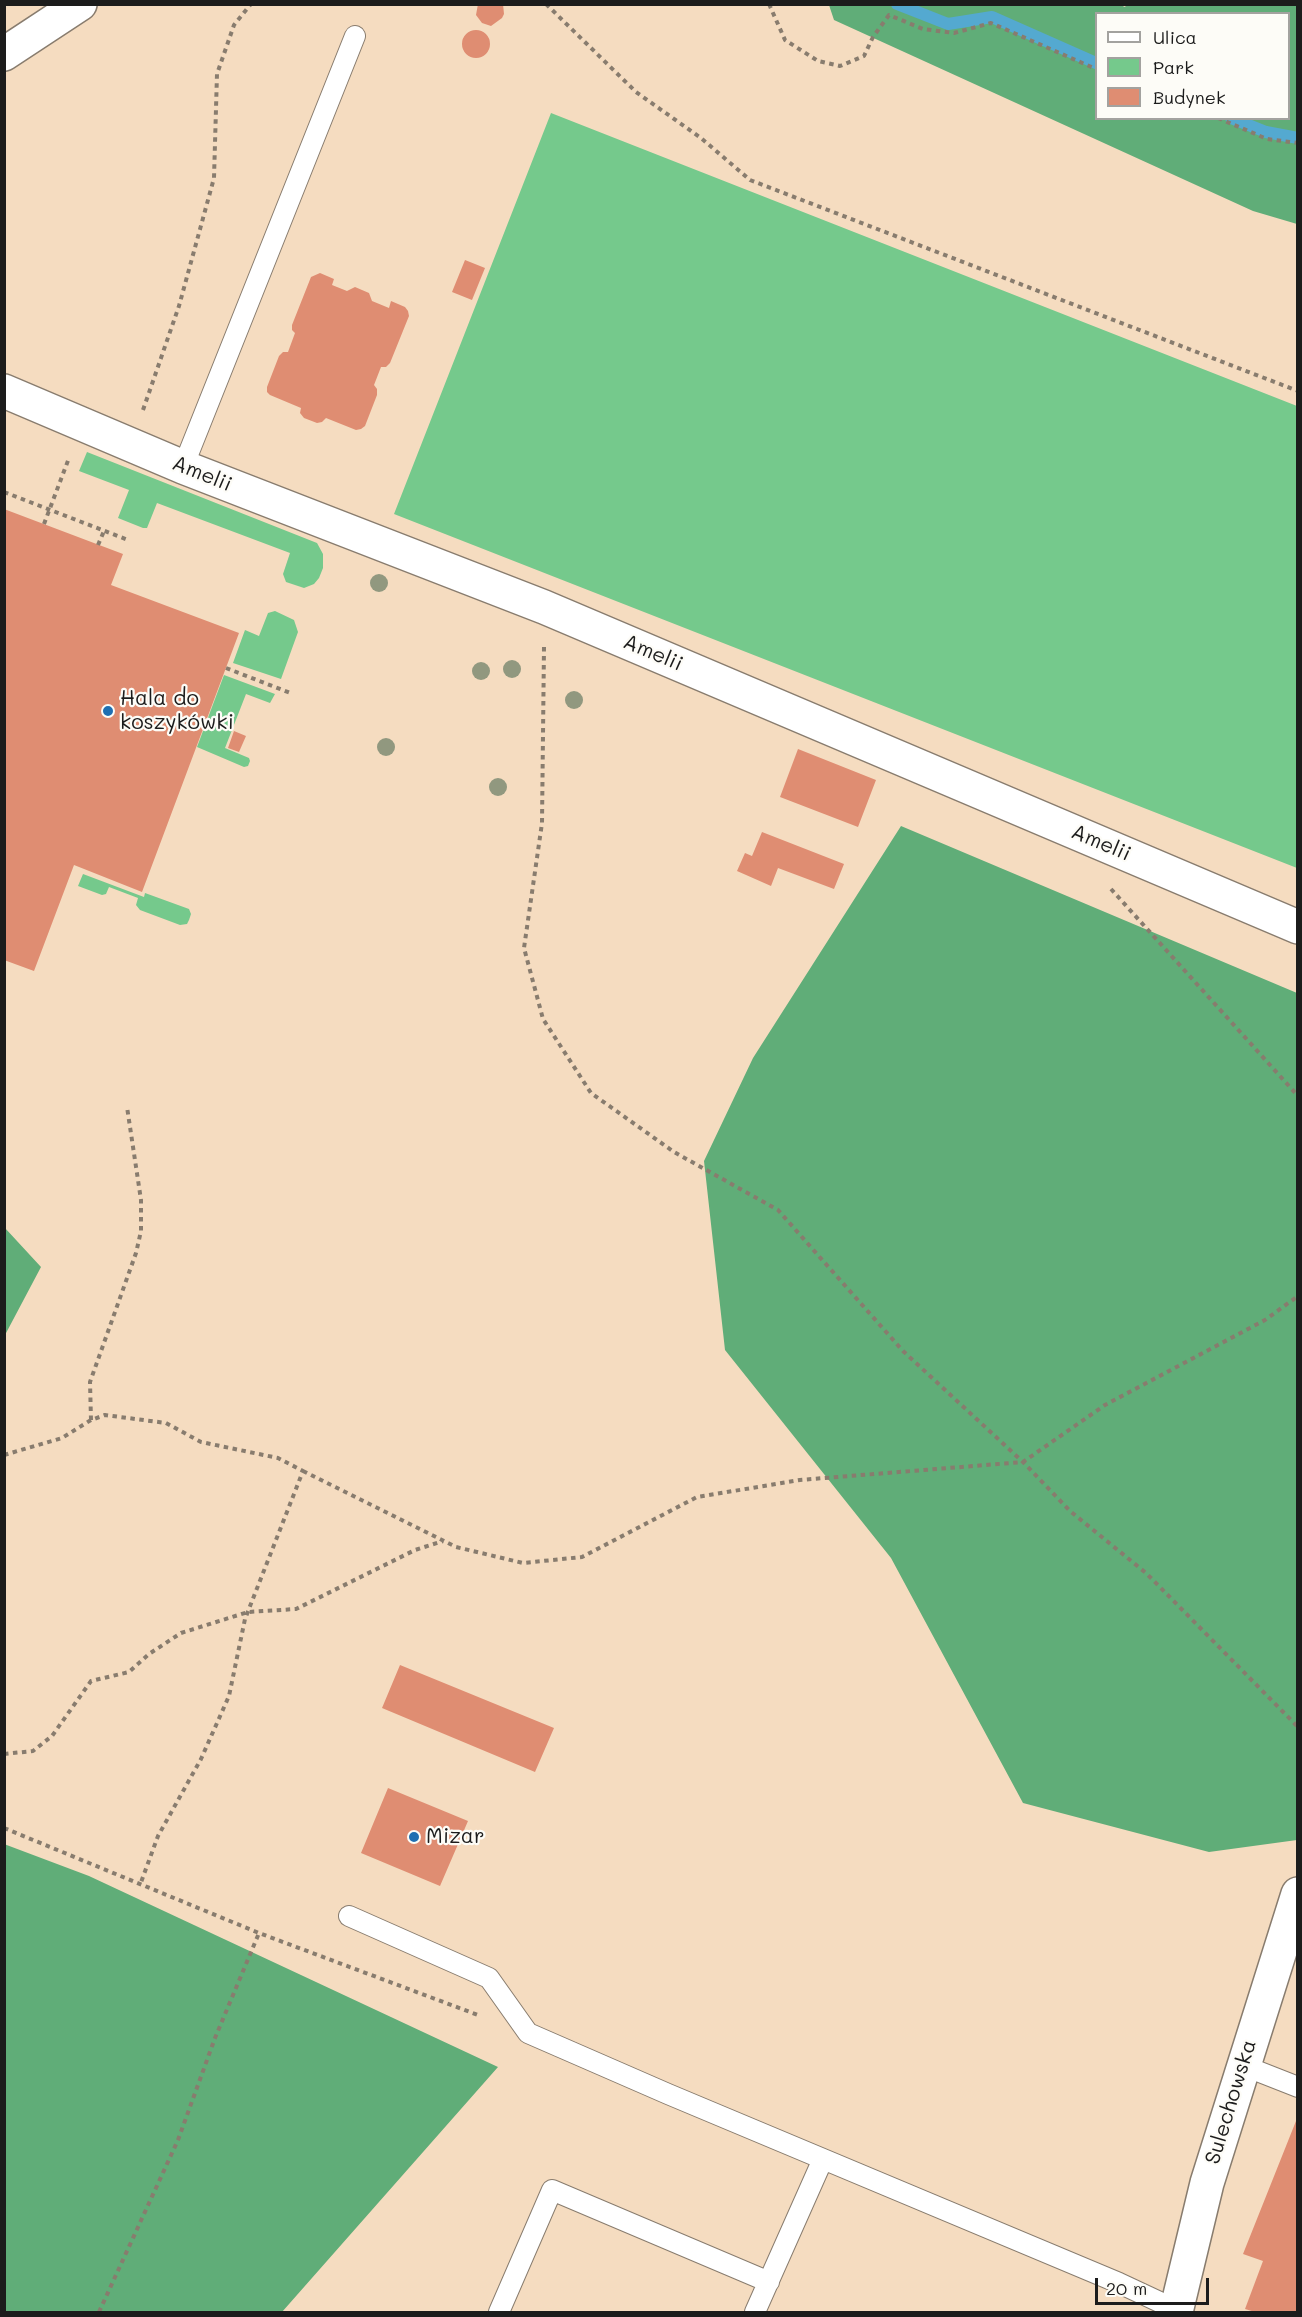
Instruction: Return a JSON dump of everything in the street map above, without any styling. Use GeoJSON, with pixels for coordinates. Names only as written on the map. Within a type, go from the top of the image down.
{"type":"FeatureCollection","features":[{"type":"Feature","properties":{"kind":"street"},"geometry":{"type":"LineString","coordinates":[[4,54],[80,4]]}},
{"type":"Feature","properties":{"kind":"street","name":"Amelii"},"geometry":{"type":"LineString","coordinates":[[4,391],[183,467],[544,607],[1298,927]]}},
{"type":"Feature","properties":{"kind":"street","name":"Sulechowska"},"geometry":{"type":"LineString","coordinates":[[1178,2312],[1207,2183],[1242,2065],[1298,1894]]}},
{"type":"Feature","properties":{"kind":"lane"},"geometry":{"type":"LineString","coordinates":[[183,467],[355,36]]}},
{"type":"Feature","properties":{"kind":"lane"},"geometry":{"type":"LineString","coordinates":[[349,1916],[489,1978],[528,2033],[1119,2283],[1178,2312]]}},
{"type":"Feature","properties":{"kind":"lane"},"geometry":{"type":"LineString","coordinates":[[1242,2065],[1298,2087]]}},
{"type":"Feature","properties":{"kind":"lane"},"geometry":{"type":"LineString","coordinates":[[755,2313],[823,2159]]}},
{"type":"Feature","properties":{"kind":"lane"},"geometry":{"type":"LineString","coordinates":[[499,2313],[552,2190],[768,2282]]}},
{"type":"Feature","properties":{"kind":"path"},"geometry":{"type":"LineString","coordinates":[[131,444],[179,306],[214,178],[217,74],[234,25],[251,4]]}},
{"type":"Feature","properties":{"kind":"path"},"geometry":{"type":"LineString","coordinates":[[546,4],[636,92],[701,138],[750,180],[1298,391]]}},
{"type":"Feature","properties":{"kind":"path"},"geometry":{"type":"LineString","coordinates":[[769,4],[785,40],[818,61],[840,66],[864,56],[873,37],[889,15],[923,29],[954,33],[991,23],[1095,69]]}},
{"type":"Feature","properties":{"kind":"path"},"geometry":{"type":"LineString","coordinates":[[1223,120],[1267,139],[1298,143]]}},
{"type":"Feature","properties":{"kind":"path"},"geometry":{"type":"LineString","coordinates":[[44,524],[81,425]]}},
{"type":"Feature","properties":{"kind":"path"},"geometry":{"type":"LineString","coordinates":[[4,492],[128,540]]}},
{"type":"Feature","properties":{"kind":"path"},"geometry":{"type":"LineString","coordinates":[[98,545],[104,531]]}},
{"type":"Feature","properties":{"kind":"path"},"geometry":{"type":"LineString","coordinates":[[544,607],[542,823],[524,948],[543,1019],[591,1093],[674,1152],[778,1210],[903,1351],[1023,1462],[1071,1511],[1146,1573],[1298,1726]]}},
{"type":"Feature","properties":{"kind":"path"},"geometry":{"type":"LineString","coordinates":[[226,668],[293,694]]}},
{"type":"Feature","properties":{"kind":"path"},"geometry":{"type":"LineString","coordinates":[[1109,887],[1149,928],[1298,1096]]}},
{"type":"Feature","properties":{"kind":"path"},"geometry":{"type":"LineString","coordinates":[[91,1420],[90,1382],[136,1253],[141,1231],[141,1200],[127,1107]]}},
{"type":"Feature","properties":{"kind":"path"},"geometry":{"type":"LineString","coordinates":[[4,1455],[62,1438],[91,1420],[105,1415],[166,1423],[201,1442],[278,1458],[456,1547],[523,1563],[582,1557],[697,1497],[800,1480],[1023,1462],[1105,1405],[1265,1320],[1298,1296]]}},
{"type":"Feature","properties":{"kind":"path"},"geometry":{"type":"LineString","coordinates":[[140,1885],[158,1836],[201,1759],[229,1696],[248,1612],[303,1471]]}},
{"type":"Feature","properties":{"kind":"path"},"geometry":{"type":"LineString","coordinates":[[4,1754],[33,1751],[52,1736],[91,1681],[129,1672],[149,1654],[182,1633],[248,1612],[296,1609],[415,1550],[444,1541]]}},
{"type":"Feature","properties":{"kind":"path"},"geometry":{"type":"LineString","coordinates":[[4,1828],[259,1933],[528,2033]]}},
{"type":"Feature","properties":{"kind":"path"},"geometry":{"type":"LineString","coordinates":[[99,2313],[178,2140],[215,2038],[259,1933]]}},
{"type":"Feature","properties":{"kind":"green space"},"geometry":{"type":"Polygon","coordinates":[[[1118,4],[1125,7],[1127,4],[1297,5],[1297,224],[1253,211],[834,20],[829,5],[1118,4]]]}},
{"type":"Feature","properties":{"kind":"green space"},"geometry":{"type":"Polygon","coordinates":[[[551,113],[1297,406],[1297,868],[394,514],[551,113]]]}},
{"type":"Feature","properties":{"kind":"green space"},"geometry":{"type":"Polygon","coordinates":[[[87,452],[317,543],[323,554],[323,568],[319,578],[314,584],[304,588],[286,582],[283,574],[290,553],[157,503],[147,528],[118,518],[129,490],[79,471],[87,452]]]}},
{"type":"Feature","properties":{"kind":"green space"},"geometry":{"type":"Polygon","coordinates":[[[275,611],[294,620],[298,632],[281,679],[233,663],[245,630],[259,636],[268,613],[275,611]]]}},
{"type":"Feature","properties":{"kind":"green space"},"geometry":{"type":"Polygon","coordinates":[[[224,675],[275,694],[270,703],[246,694],[225,748],[249,758],[248,766],[244,767],[197,747],[224,675]]]}},
{"type":"Feature","properties":{"kind":"green space"},"geometry":{"type":"Polygon","coordinates":[[[901,826],[1297,993],[1297,1840],[1209,1852],[1023,1803],[891,1558],[725,1350],[704,1161],[753,1058],[901,826]]]}},
{"type":"Feature","properties":{"kind":"green space"},"geometry":{"type":"Polygon","coordinates":[[[83,874],[144,897],[145,893],[189,909],[191,914],[189,920],[187,924],[180,925],[140,910],[136,905],[138,898],[109,887],[106,894],[102,895],[78,886],[83,874]]]}},
{"type":"Feature","properties":{"kind":"green space"},"geometry":{"type":"Polygon","coordinates":[[[5,1228],[41,1267],[5,1335],[5,1228]]]}},
{"type":"Feature","properties":{"kind":"green space"},"geometry":{"type":"Polygon","coordinates":[[[4,1844],[89,1876],[498,2067],[282,2312],[5,2312],[4,1844]]]}},
{"type":"Feature","properties":{"kind":"building"},"geometry":{"type":"Polygon","coordinates":[[[478,4],[503,4],[504,14],[491,26],[482,23],[476,15],[478,4]]]}},
{"type":"Feature","properties":{"kind":"building"},"geometry":{"type":"Polygon","coordinates":[[[476,30],[486,34],[490,44],[486,54],[476,58],[466,54],[462,44],[466,34],[476,30]]]}},
{"type":"Feature","properties":{"kind":"building"},"geometry":{"type":"Polygon","coordinates":[[[465,260],[485,268],[472,300],[452,292],[465,260]]]}},
{"type":"Feature","properties":{"kind":"building"},"geometry":{"type":"Polygon","coordinates":[[[320,273],[334,279],[332,285],[347,291],[355,287],[369,293],[372,301],[389,308],[391,301],[405,307],[408,311],[409,316],[390,363],[386,367],[381,367],[374,385],[377,395],[365,426],[361,429],[356,430],[326,418],[317,423],[304,418],[300,413],[301,408],[267,392],[279,356],[283,352],[288,352],[295,333],[292,325],[311,277],[320,273]]]}},
{"type":"Feature","properties":{"kind":"building","name":"Hala do koszykówki"},"geometry":{"type":"Polygon","coordinates":[[[4,509],[123,554],[111,585],[239,633],[142,892],[74,865],[34,971],[4,960],[4,509]]]}},
{"type":"Feature","properties":{"kind":"building"},"geometry":{"type":"Polygon","coordinates":[[[234,731],[246,736],[239,752],[228,748],[234,731]]]}},
{"type":"Feature","properties":{"kind":"building"},"geometry":{"type":"Polygon","coordinates":[[[798,749],[876,780],[858,827],[780,797],[798,749]]]}},
{"type":"Feature","properties":{"kind":"building"},"geometry":{"type":"Polygon","coordinates":[[[762,832],[844,864],[834,889],[778,868],[771,886],[737,871],[745,853],[752,856],[762,832]]]}},
{"type":"Feature","properties":{"kind":"building"},"geometry":{"type":"Polygon","coordinates":[[[400,1665],[554,1728],[535,1772],[382,1708],[400,1665]]]}},
{"type":"Feature","properties":{"kind":"building","name":"Mizar"},"geometry":{"type":"Polygon","coordinates":[[[388,1788],[468,1821],[440,1886],[361,1853],[388,1788]]]}},
{"type":"Feature","properties":{"kind":"building"},"geometry":{"type":"Polygon","coordinates":[[[1296,2121],[1298,2122],[1298,2312],[1255,2312],[1245,2309],[1263,2261],[1243,2254],[1296,2121]]]}},
{"type":"Feature","properties":{"kind":"waterway"},"geometry":{"type":"LineString","coordinates":[[897,4],[948,24],[992,17],[1095,63]]}},
{"type":"Feature","properties":{"kind":"waterway"},"geometry":{"type":"LineString","coordinates":[[1236,120],[1266,132],[1298,138]]}},
{"type":"Feature","properties":{"kind":"place","name":"Hala do koszykówki"},"geometry":{"type":"Point","coordinates":[108,711]}},
{"type":"Feature","properties":{"kind":"place","name":"Mizar"},"geometry":{"type":"Point","coordinates":[414,1837]}}]}
